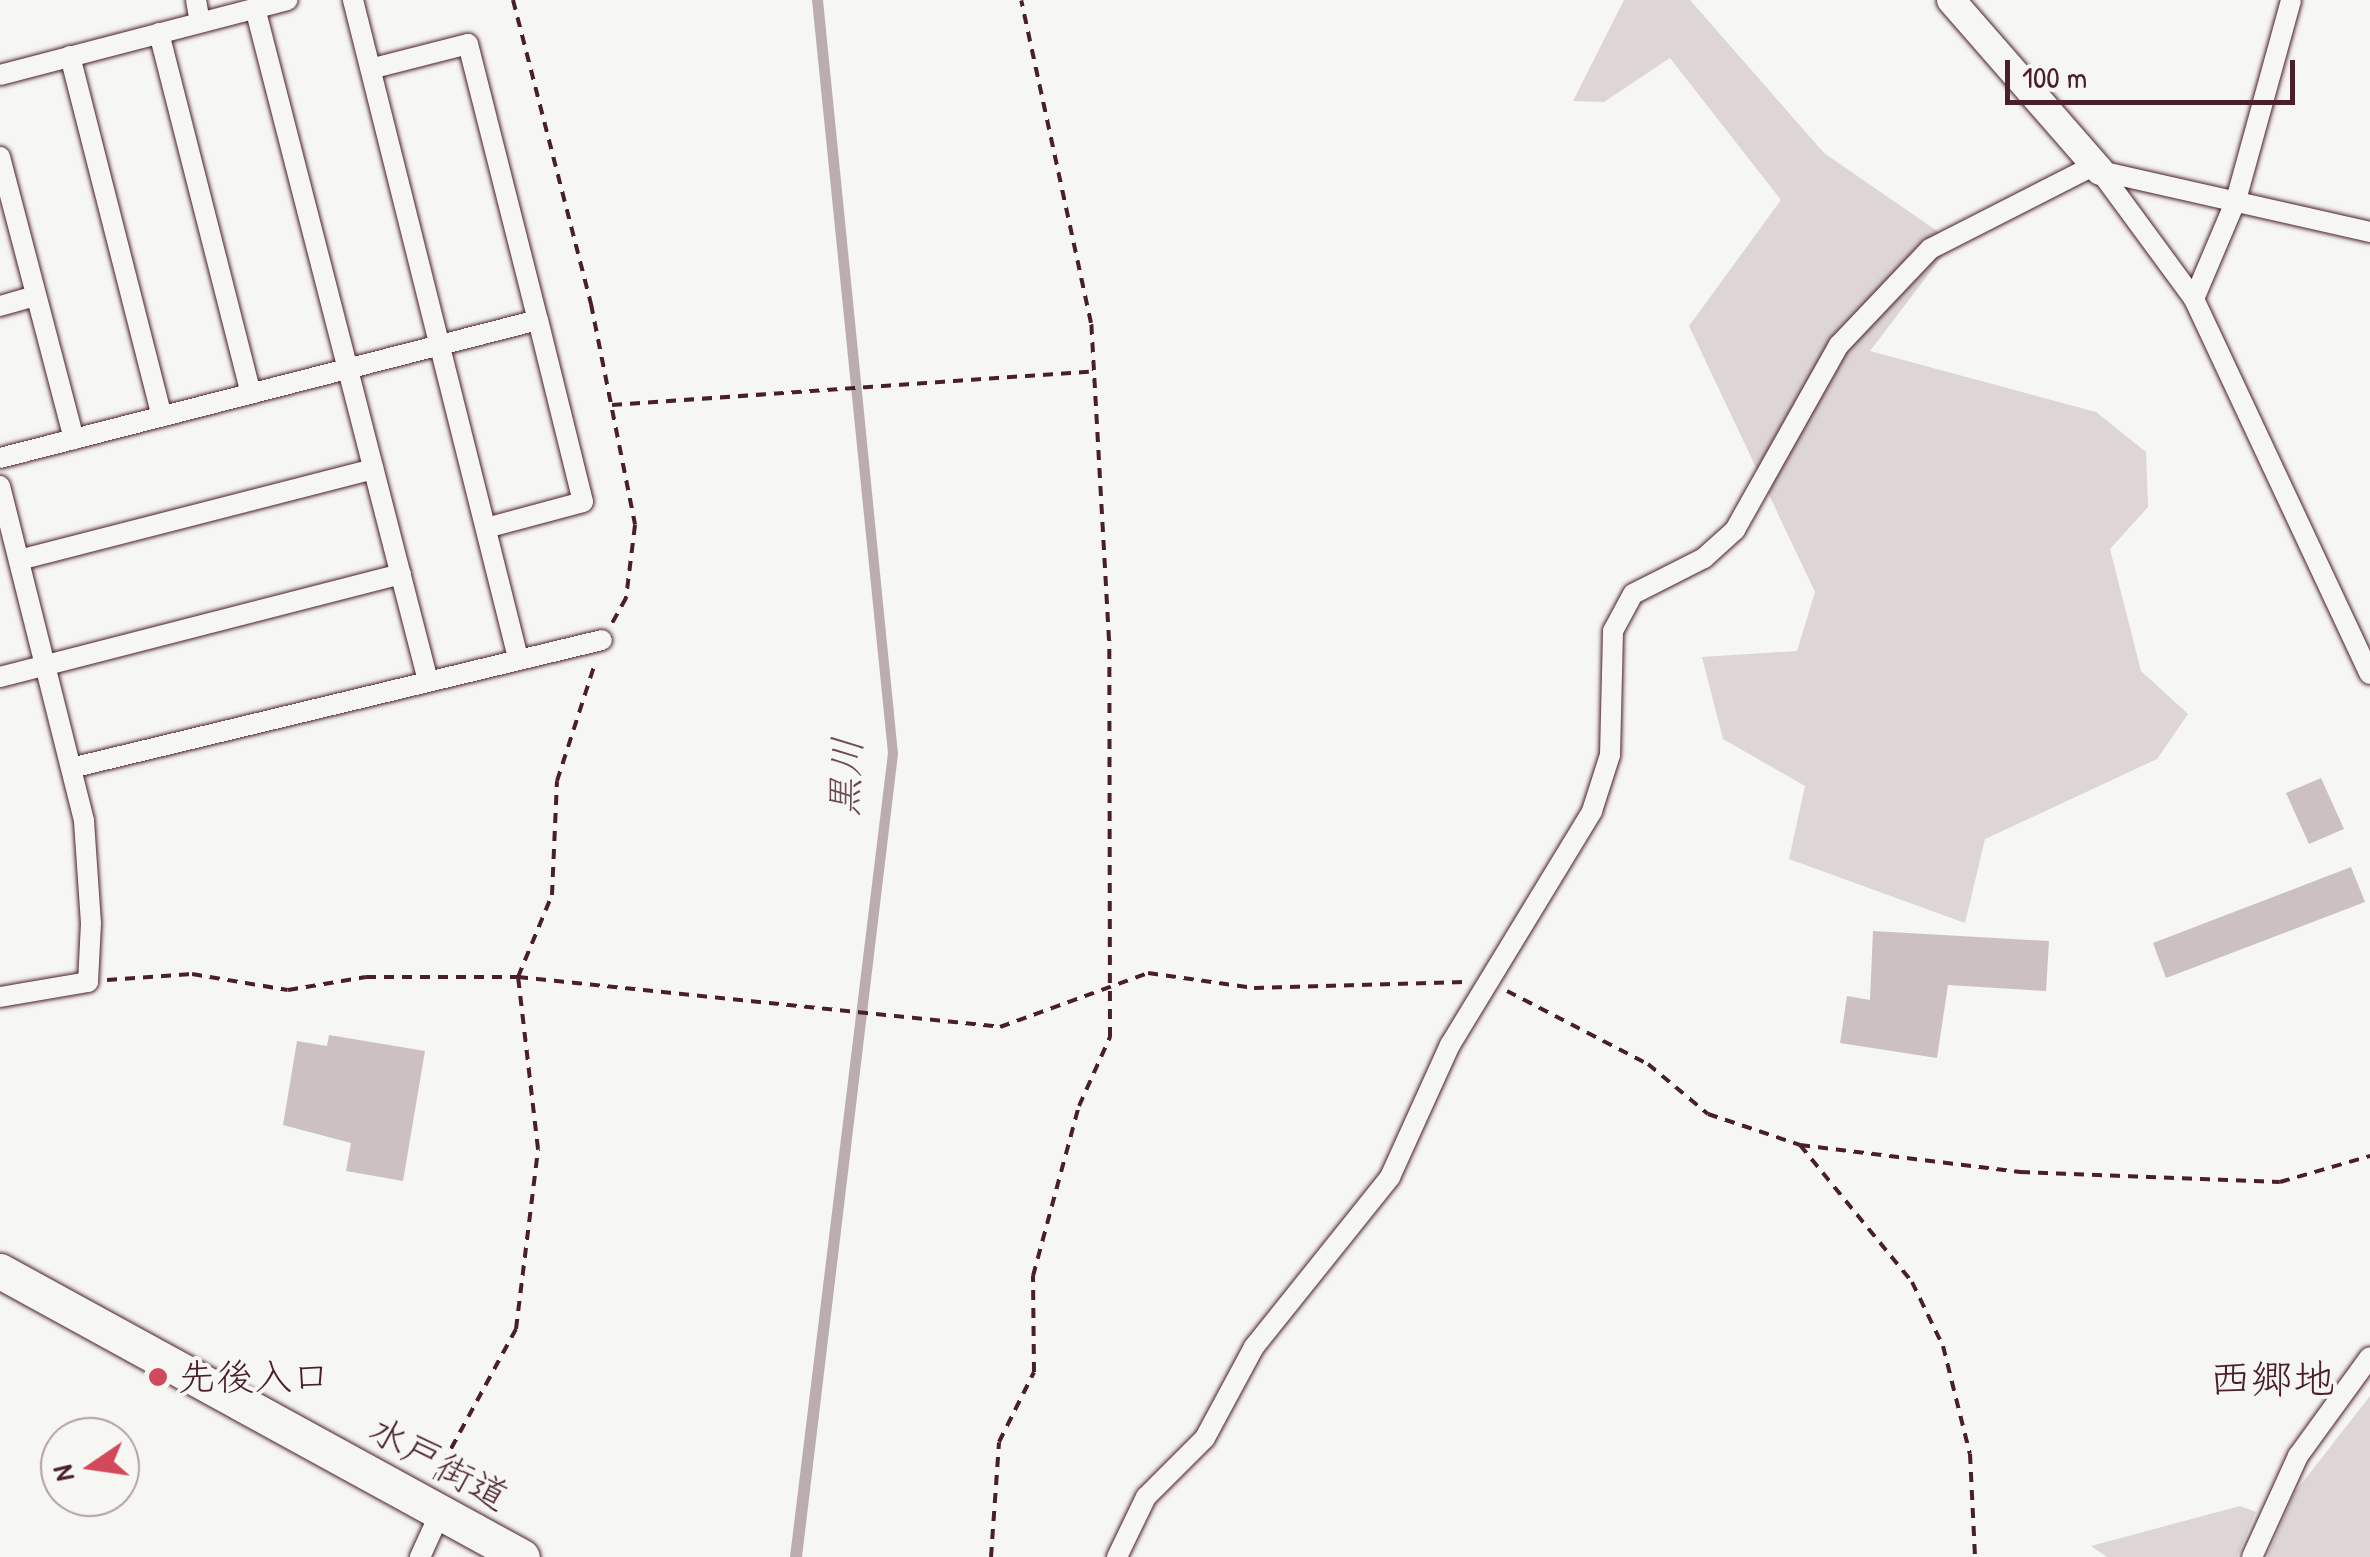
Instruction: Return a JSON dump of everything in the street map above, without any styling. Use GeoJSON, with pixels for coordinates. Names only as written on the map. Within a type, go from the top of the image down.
{"type":"FeatureCollection","features":[{"type":"Feature","properties":{"kind":"highway","name":"水戸街道"},"geometry":{"type":"LineString","coordinates":[[0,1271],[522,1557]]}},
{"type":"Feature","properties":{"kind":"street"},"geometry":{"type":"LineString","coordinates":[[196,0],[200,22]]}},
{"type":"Feature","properties":{"kind":"street"},"geometry":{"type":"LineString","coordinates":[[0,74],[287,0]]}},
{"type":"Feature","properties":{"kind":"street"},"geometry":{"type":"LineString","coordinates":[[353,0],[444,344],[518,658]]}},
{"type":"Feature","properties":{"kind":"street"},"geometry":{"type":"LineString","coordinates":[[1950,0],[2098,168],[2194,299],[2370,674]]}},
{"type":"Feature","properties":{"kind":"street"},"geometry":{"type":"LineString","coordinates":[[2194,299],[2236,200],[2291,0]]}},
{"type":"Feature","properties":{"kind":"street"},"geometry":{"type":"LineString","coordinates":[[255,8],[427,678]]}},
{"type":"Feature","properties":{"kind":"street"},"geometry":{"type":"LineString","coordinates":[[159,33],[250,393]]}},
{"type":"Feature","properties":{"kind":"street"},"geometry":{"type":"LineString","coordinates":[[374,68],[468,44],[538,320],[582,502],[490,528]]}},
{"type":"Feature","properties":{"kind":"street"},"geometry":{"type":"LineString","coordinates":[[70,56],[162,416]]}},
{"type":"Feature","properties":{"kind":"street"},"geometry":{"type":"LineString","coordinates":[[0,157],[74,440]]}},
{"type":"Feature","properties":{"kind":"street"},"geometry":{"type":"LineString","coordinates":[[1118,1557],[1146,1496],[1206,1438],[1254,1347],[1390,1177],[1450,1045],[1491,983],[1596,803],[1610,754],[1614,631],[1633,594],[1704,558],[1735,530],[1839,345],[1903,274],[1945,240],[2098,168],[2370,232]]}},
{"type":"Feature","properties":{"kind":"street"},"geometry":{"type":"LineString","coordinates":[[0,306],[36,296]]}},
{"type":"Feature","properties":{"kind":"street"},"geometry":{"type":"LineString","coordinates":[[0,458],[538,320]]}},
{"type":"Feature","properties":{"kind":"street"},"geometry":{"type":"LineString","coordinates":[[20,560],[373,469]]}},
{"type":"Feature","properties":{"kind":"street"},"geometry":{"type":"LineString","coordinates":[[0,486],[71,768],[91,872],[88,982],[0,997]]}},
{"type":"Feature","properties":{"kind":"street"},"geometry":{"type":"LineString","coordinates":[[0,677],[401,574]]}},
{"type":"Feature","properties":{"kind":"street"},"geometry":{"type":"LineString","coordinates":[[71,768],[427,678],[602,640]]}},
{"type":"Feature","properties":{"kind":"street"},"geometry":{"type":"LineString","coordinates":[[2252,1557],[2298,1456],[2370,1358]]}},
{"type":"Feature","properties":{"kind":"street"},"geometry":{"type":"LineString","coordinates":[[420,1557],[432,1508]]}},
{"type":"Feature","properties":{"kind":"path"},"geometry":{"type":"LineString","coordinates":[[991,1557],[999,1442],[1034,1372],[1033,1276],[1080,1106],[1110,1037],[1105,988],[1109,640],[1089,372],[1091,323],[1021,0]]}},
{"type":"Feature","properties":{"kind":"path"},"geometry":{"type":"LineString","coordinates":[[612,405],[1089,372]]}},
{"type":"Feature","properties":{"kind":"path"},"geometry":{"type":"LineString","coordinates":[[88,982],[192,974],[288,990],[366,977],[518,978],[1000,1027],[1148,973],[1267,988],[1491,983],[1648,1064],[1708,1114],[1800,1145],[2020,1172],[2280,1182],[2370,1156]]}},
{"type":"Feature","properties":{"kind":"path"},"geometry":{"type":"LineString","coordinates":[[432,1508],[508,1353],[522,1297],[538,1150],[518,978]]}},
{"type":"Feature","properties":{"kind":"path"},"geometry":{"type":"LineString","coordinates":[[1800,1145],[1912,1282],[1943,1346],[1970,1454],[1975,1557]]}},
{"type":"Feature","properties":{"kind":"shaded area"},"geometry":{"type":"Polygon","coordinates":[[[812,0],[823,0],[898,754],[802,1557],[790,1557],[888,753],[812,0]]]}},
{"type":"Feature","properties":{"kind":"shaded area"},"geometry":{"type":"Polygon","coordinates":[[[1624,0],[1690,0],[1824,153],[1953,242],[1870,351],[2096,412],[2146,452],[2148,507],[2110,549],[2141,671],[2188,714],[2157,759],[1985,839],[1965,923],[1789,859],[1805,786],[1723,739],[1702,657],[1797,651],[1815,592],[1689,326],[1781,200],[1670,58],[1604,102],[1573,101],[1624,0]]]}},
{"type":"Feature","properties":{"kind":"shaded area"},"geometry":{"type":"Polygon","coordinates":[[[2370,1396],[2370,1557],[2267,1557],[2295,1492],[2370,1396]]]}},
{"type":"Feature","properties":{"kind":"shaded area"},"geometry":{"type":"Polygon","coordinates":[[[2240,1506],[2256,1512],[2237,1557],[2107,1557],[2091,1546],[2240,1506]]]}},
{"type":"Feature","properties":{"kind":"building"},"geometry":{"type":"Polygon","coordinates":[[[2321,778],[2344,829],[2309,844],[2286,793],[2321,778]]]}},
{"type":"Feature","properties":{"kind":"building"},"geometry":{"type":"Polygon","coordinates":[[[2351,867],[2365,902],[2166,978],[2153,943],[2351,867]]]}},
{"type":"Feature","properties":{"kind":"building"},"geometry":{"type":"Polygon","coordinates":[[[1873,931],[2049,941],[2046,991],[1948,985],[1937,1058],[1840,1043],[1847,996],[1870,1000],[1873,931]]]}},
{"type":"Feature","properties":{"kind":"building"},"geometry":{"type":"Polygon","coordinates":[[[329,1035],[425,1051],[403,1181],[346,1171],[351,1143],[283,1125],[297,1041],[327,1046],[329,1035]]]}},
{"type":"Feature","properties":{"kind":"place","name":"先後入口"},"geometry":{"type":"Point","coordinates":[158,1377]}},
{"type":"Feature","properties":{"kind":"district","name":"西郷地"},"geometry":{"type":"Point","coordinates":[2272,1378]}},
{"type":"Feature","properties":{"kind":"water label","name":"黒川"},"geometry":{"type":"Point","coordinates":[844,777]}}]}
